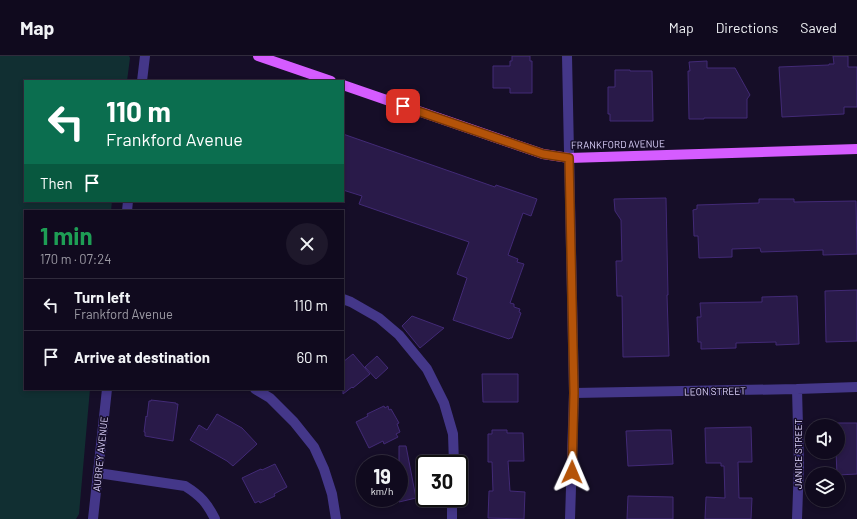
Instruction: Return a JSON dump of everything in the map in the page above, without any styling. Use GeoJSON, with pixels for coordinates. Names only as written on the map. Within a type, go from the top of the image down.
{"type":"FeatureCollection","features":[{"type":"Feature","properties":{"kind":"main road"},"geometry":{"type":"LineString","coordinates":[[258,56],[328,80]]}},
{"type":"Feature","properties":{"kind":"main road","name":"FRANKFORD AVENUE"},"geometry":{"type":"LineString","coordinates":[[344,85],[543,154],[569,158],[857,149]]}},
{"type":"Feature","properties":{"kind":"street"},"geometry":{"type":"LineString","coordinates":[[142,80],[145,56]]}},
{"type":"Feature","properties":{"kind":"street"},"geometry":{"type":"LineString","coordinates":[[567,56],[574,393],[570,519]]}},
{"type":"Feature","properties":{"kind":"street"},"geometry":{"type":"LineString","coordinates":[[344,299],[379,318],[399,335],[426,369],[444,403],[453,434],[454,455]]}},
{"type":"Feature","properties":{"kind":"street","name":"LEON STREET"},"geometry":{"type":"LineString","coordinates":[[574,393],[857,387]]}},
{"type":"Feature","properties":{"kind":"street","name":"JANICE STREET"},"geometry":{"type":"LineString","coordinates":[[797,389],[799,465],[797,519]]}},
{"type":"Feature","properties":{"kind":"street","name":"AUBREY AVENUE"},"geometry":{"type":"LineString","coordinates":[[93,519],[107,390]]}},
{"type":"Feature","properties":{"kind":"street"},"geometry":{"type":"LineString","coordinates":[[257,390],[270,398],[294,422],[314,447],[332,494],[336,519]]}},
{"type":"Feature","properties":{"kind":"street"},"geometry":{"type":"LineString","coordinates":[[98,473],[185,486],[202,499],[215,519]]}},
{"type":"Feature","properties":{"kind":"street"},"geometry":{"type":"LineString","coordinates":[[452,507],[452,519]]}},
{"type":"Feature","properties":{"kind":"green space"},"geometry":{"type":"Polygon","coordinates":[[[0,56],[129,56],[127,80],[24,80],[24,202],[112,202],[111,210],[24,210],[24,390],[90,390],[79,514],[76,519],[0,519],[0,56]]]}},
{"type":"Feature","properties":{"kind":"building"},"geometry":{"type":"Polygon","coordinates":[[[512,56],[530,56],[530,61],[532,61],[532,93],[510,93],[510,88],[493,88],[493,66],[510,66],[512,56]]]}},
{"type":"Feature","properties":{"kind":"building"},"geometry":{"type":"Polygon","coordinates":[[[833,56],[848,56],[848,67],[857,67],[857,107],[844,107],[844,114],[782,117],[779,67],[834,64],[833,56]]]}},
{"type":"Feature","properties":{"kind":"building"},"geometry":{"type":"Polygon","coordinates":[[[707,61],[707,68],[735,68],[750,95],[747,99],[747,118],[689,119],[689,62],[707,61]]]}},
{"type":"Feature","properties":{"kind":"building"},"geometry":{"type":"Polygon","coordinates":[[[615,70],[652,71],[653,121],[610,121],[610,114],[608,114],[608,87],[615,87],[615,70]]]}},
{"type":"Feature","properties":{"kind":"building"},"geometry":{"type":"Polygon","coordinates":[[[344,134],[495,187],[496,185],[537,199],[531,216],[523,213],[508,255],[518,259],[517,262],[524,264],[510,303],[514,304],[514,307],[520,309],[519,312],[521,313],[512,338],[509,339],[453,320],[467,278],[457,274],[469,242],[359,204],[362,196],[344,190],[344,134]]]}},
{"type":"Feature","properties":{"kind":"building"},"geometry":{"type":"Polygon","coordinates":[[[666,198],[669,356],[623,357],[622,296],[617,296],[616,261],[622,261],[621,220],[615,211],[614,199],[666,198]]]}},
{"type":"Feature","properties":{"kind":"building"},"geometry":{"type":"Polygon","coordinates":[[[759,199],[794,199],[794,202],[856,201],[857,254],[823,255],[823,250],[761,252],[760,248],[732,249],[732,257],[699,258],[698,236],[694,236],[693,210],[697,209],[697,205],[759,203],[759,199]]]}},
{"type":"Feature","properties":{"kind":"building"},"geometry":{"type":"Polygon","coordinates":[[[857,290],[857,341],[826,342],[825,291],[857,290]]]}},
{"type":"Feature","properties":{"kind":"building"},"geometry":{"type":"Polygon","coordinates":[[[797,296],[799,344],[776,345],[776,342],[736,343],[736,348],[701,349],[701,342],[698,342],[697,317],[701,317],[700,303],[762,302],[762,297],[797,296]]]}},
{"type":"Feature","properties":{"kind":"building"},"geometry":{"type":"Polygon","coordinates":[[[412,316],[444,328],[420,348],[402,326],[412,316]]]}},
{"type":"Feature","properties":{"kind":"building"},"geometry":{"type":"Polygon","coordinates":[[[353,354],[370,374],[343,394],[344,390],[344,361],[353,354]]]}},
{"type":"Feature","properties":{"kind":"building"},"geometry":{"type":"Polygon","coordinates":[[[377,356],[388,368],[376,379],[365,367],[377,356]]]}},
{"type":"Feature","properties":{"kind":"building"},"geometry":{"type":"Polygon","coordinates":[[[482,374],[518,374],[518,402],[483,402],[482,374]]]}},
{"type":"Feature","properties":{"kind":"building"},"geometry":{"type":"Polygon","coordinates":[[[151,400],[178,404],[173,441],[145,436],[146,416],[147,417],[149,401],[151,400]]]}},
{"type":"Feature","properties":{"kind":"building"},"geometry":{"type":"Polygon","coordinates":[[[384,406],[385,408],[388,406],[389,410],[391,409],[399,423],[397,424],[400,432],[396,434],[398,437],[384,444],[383,441],[369,448],[356,422],[368,416],[367,414],[384,406]]]}},
{"type":"Feature","properties":{"kind":"building"},"geometry":{"type":"Polygon","coordinates":[[[217,414],[242,428],[257,444],[233,466],[190,440],[199,425],[207,430],[217,414]]]}},
{"type":"Feature","properties":{"kind":"building"},"geometry":{"type":"Polygon","coordinates":[[[845,423],[857,423],[857,474],[845,475],[845,467],[837,467],[836,459],[845,459],[845,423]]]}},
{"type":"Feature","properties":{"kind":"building"},"geometry":{"type":"Polygon","coordinates":[[[751,427],[752,462],[738,462],[739,498],[752,498],[751,519],[705,519],[706,497],[725,498],[724,466],[721,466],[721,463],[706,463],[705,428],[751,427]]]}},
{"type":"Feature","properties":{"kind":"building"},"geometry":{"type":"Polygon","coordinates":[[[492,430],[507,430],[507,433],[523,433],[524,461],[508,461],[510,491],[525,492],[524,519],[488,518],[489,491],[493,491],[492,462],[488,462],[488,434],[492,434],[492,430]]]}},
{"type":"Feature","properties":{"kind":"building"},"geometry":{"type":"Polygon","coordinates":[[[671,430],[673,464],[628,466],[626,431],[671,430]]]}},
{"type":"Feature","properties":{"kind":"building"},"geometry":{"type":"Polygon","coordinates":[[[399,446],[406,446],[408,455],[399,455],[399,446]]]}},
{"type":"Feature","properties":{"kind":"building"},"geometry":{"type":"Polygon","coordinates":[[[408,456],[416,498],[408,500],[408,456]]]}},
{"type":"Feature","properties":{"kind":"building"},"geometry":{"type":"Polygon","coordinates":[[[275,464],[287,487],[274,494],[275,496],[260,503],[259,501],[255,503],[242,478],[275,464]]]}},
{"type":"Feature","properties":{"kind":"building"},"geometry":{"type":"Polygon","coordinates":[[[628,496],[673,497],[673,519],[627,519],[628,496]]]}},
{"type":"Feature","properties":{"kind":"route"},"geometry":{"type":"LineString","coordinates":[[403,106],[543,154],[569,158],[574,393],[572,472]]}}]}
